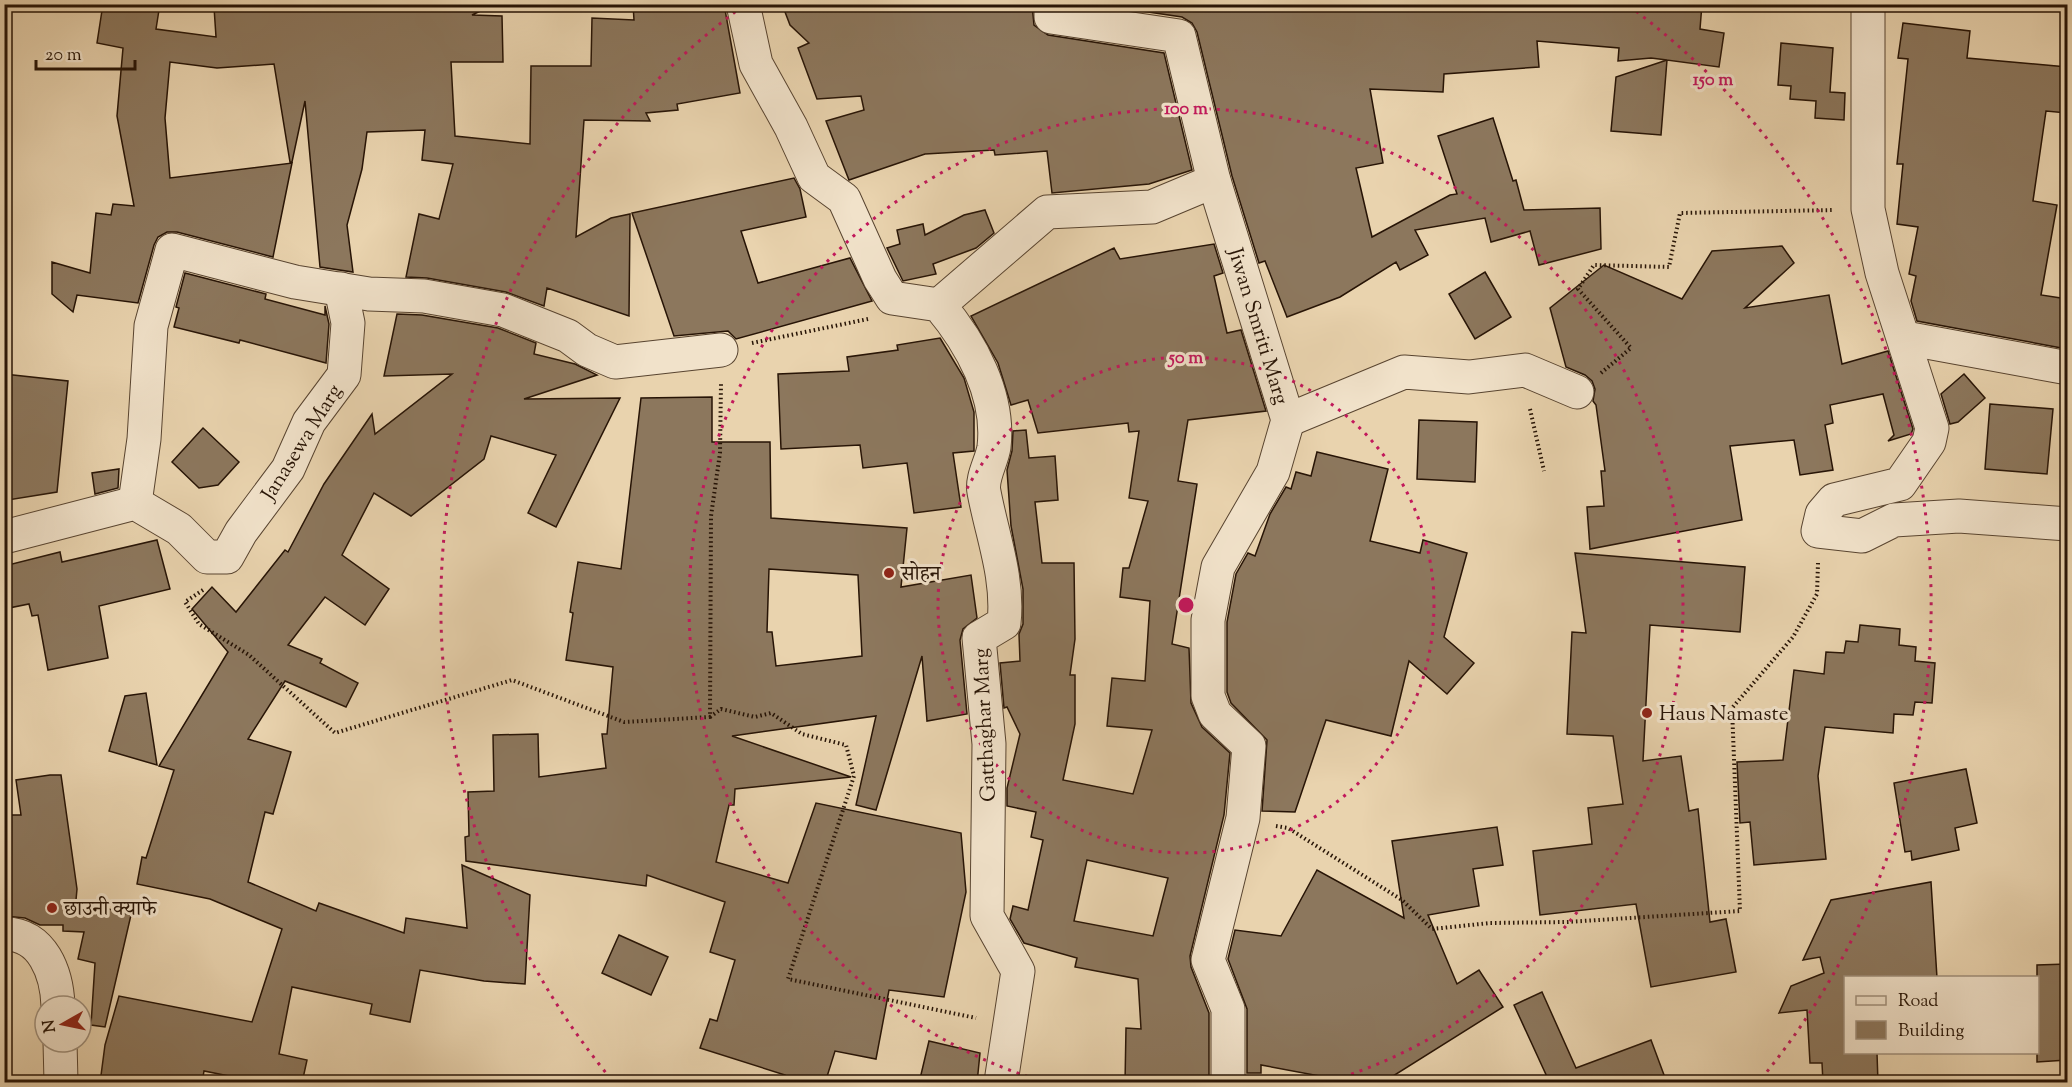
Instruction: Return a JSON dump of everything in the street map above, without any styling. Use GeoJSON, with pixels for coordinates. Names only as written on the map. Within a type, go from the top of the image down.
{"type":"FeatureCollection","features":[{"type":"Feature","properties":{"kind":"street"},"geometry":{"type":"LineString","coordinates":[[743,4],[756,64],[791,127],[814,177],[844,199],[880,279],[892,298],[939,305],[1047,212],[1152,207],[1214,181]]}},
{"type":"Feature","properties":{"kind":"street","name":"Jiwan Smriti Marg"},"geometry":{"type":"LineString","coordinates":[[1051,4],[1051,17],[1179,36],[1214,181],[1288,420],[1273,472],[1218,567],[1208,620],[1208,696],[1215,714],[1249,746],[1243,818],[1208,960],[1228,1009],[1228,1083]]}},
{"type":"Feature","properties":{"kind":"street"},"geometry":{"type":"LineString","coordinates":[[1868,4],[1868,209],[1882,273],[1905,338],[1932,428],[1929,442],[1900,484],[1834,500],[1822,514],[1818,531],[1862,536],[1894,520],[1959,516],[2067,524]]}},
{"type":"Feature","properties":{"kind":"street"},"geometry":{"type":"LineString","coordinates":[[135,503],[144,439],[151,326],[172,250],[295,282],[369,294],[424,296],[503,310],[568,336],[587,350],[615,362],[721,350]]}},
{"type":"Feature","properties":{"kind":"street","name":"Janasewa Marg"},"geometry":{"type":"LineString","coordinates":[[227,557],[241,532],[288,469],[309,422],[344,375],[348,323],[341,289]]}},
{"type":"Feature","properties":{"kind":"street","name":"Gatthaghar Marg"},"geometry":{"type":"LineString","coordinates":[[939,305],[963,334],[993,403],[994,447],[983,488],[1006,598],[1004,623],[979,638],[989,744],[987,916],[1018,971],[1001,1083]]}},
{"type":"Feature","properties":{"kind":"street"},"geometry":{"type":"LineString","coordinates":[[1905,338],[2067,368]]}},
{"type":"Feature","properties":{"kind":"street"},"geometry":{"type":"LineString","coordinates":[[1288,420],[1404,372],[1469,377],[1525,370],[1577,392]]}},
{"type":"Feature","properties":{"kind":"street"},"geometry":{"type":"LineString","coordinates":[[4,537],[135,503],[178,529],[207,556],[227,557]]}},
{"type":"Feature","properties":{"kind":"street"},"geometry":{"type":"LineString","coordinates":[[4,934],[16,934],[32,943],[45,956],[54,973],[57,994]]}},
{"type":"Feature","properties":{"kind":"street"},"geometry":{"type":"LineString","coordinates":[[60,1054],[61,1083]]}},
{"type":"Feature","properties":{"kind":"path"},"geometry":{"type":"LineString","coordinates":[[1577,392],[1631,348],[1578,289],[1594,266],[1669,267],[1680,213],[1868,209]]}},
{"type":"Feature","properties":{"kind":"path"},"geometry":{"type":"LineString","coordinates":[[710,717],[711,516],[720,453],[721,350],[870,318]]}},
{"type":"Feature","properties":{"kind":"path"},"geometry":{"type":"LineString","coordinates":[[1525,370],[1532,419],[1544,471]]}},
{"type":"Feature","properties":{"kind":"path"},"geometry":{"type":"LineString","coordinates":[[1243,818],[1288,828],[1402,900],[1432,929],[1490,923],[1567,922],[1740,911],[1732,708],[1793,637],[1817,594],[1818,531]]}},
{"type":"Feature","properties":{"kind":"path"},"geometry":{"type":"LineString","coordinates":[[227,557],[220,579],[184,602],[199,624],[249,655],[335,733],[512,680],[624,722],[710,717],[721,709],[755,717],[771,713],[802,734],[846,745],[854,776],[788,979],[1009,1025]]}},
{"type":"Feature","properties":{"kind":"building"},"geometry":{"type":"Polygon","coordinates":[[[103,4],[159,10],[156,29],[216,37],[214,7],[306,4],[307,9],[337,4],[495,4],[472,15],[502,16],[503,62],[451,62],[455,136],[530,144],[531,66],[591,66],[592,18],[634,20],[633,4],[724,4],[740,93],[677,104],[678,110],[646,113],[650,121],[584,120],[576,237],[611,218],[630,214],[629,316],[547,288],[544,306],[506,292],[427,278],[406,277],[419,214],[439,219],[453,164],[422,160],[425,130],[367,132],[362,169],[347,225],[353,272],[320,267],[305,101],[292,162],[290,162],[274,64],[217,68],[170,62],[165,118],[170,178],[292,163],[273,257],[177,232],[167,232],[158,237],[154,245],[138,303],[77,295],[73,312],[52,294],[52,262],[90,273],[96,213],[111,215],[113,204],[134,206],[117,116],[123,48],[97,43],[103,4]]]}},
{"type":"Feature","properties":{"kind":"building"},"geometry":{"type":"Polygon","coordinates":[[[782,4],[1032,4],[1034,25],[1048,35],[1164,53],[1192,170],[1149,184],[1052,193],[1047,151],[995,155],[994,150],[925,154],[849,180],[826,121],[864,110],[861,96],[817,99],[798,48],[809,43],[790,25],[782,4]]]}},
{"type":"Feature","properties":{"kind":"building"},"geometry":{"type":"Polygon","coordinates":[[[1094,4],[1230,4],[1266,10],[1266,4],[1702,4],[1700,29],[1724,33],[1719,67],[1651,58],[1618,61],[1619,48],[1537,41],[1539,67],[1444,74],[1443,92],[1370,89],[1383,163],[1356,168],[1372,237],[1450,195],[1457,194],[1438,136],[1493,118],[1513,181],[1516,180],[1524,210],[1600,208],[1601,249],[1539,265],[1530,231],[1491,242],[1485,218],[1415,230],[1428,255],[1400,270],[1396,262],[1340,297],[1287,317],[1265,261],[1259,263],[1232,176],[1197,32],[1192,23],[1182,17],[1094,4]]]}},
{"type":"Feature","properties":{"kind":"building"},"geometry":{"type":"Polygon","coordinates":[[[1903,23],[1970,31],[1967,58],[2067,67],[2067,113],[2046,111],[2033,201],[2057,205],[2041,295],[2067,299],[2067,349],[1917,321],[1911,301],[1916,276],[1909,274],[1918,227],[1897,224],[1903,164],[1897,164],[1908,59],[1898,58],[1903,23]]]}},
{"type":"Feature","properties":{"kind":"building"},"geometry":{"type":"Polygon","coordinates":[[[1781,43],[1833,48],[1830,92],[1845,93],[1844,120],[1815,118],[1816,101],[1790,99],[1791,86],[1778,85],[1781,43]]]}},
{"type":"Feature","properties":{"kind":"building"},"geometry":{"type":"Polygon","coordinates":[[[1667,60],[1661,135],[1611,131],[1616,77],[1667,60]]]}},
{"type":"Feature","properties":{"kind":"building"},"geometry":{"type":"Polygon","coordinates":[[[794,178],[800,189],[806,217],[741,231],[758,283],[850,258],[872,301],[736,339],[728,331],[674,336],[632,213],[794,178]]]}},
{"type":"Feature","properties":{"kind":"building"},"geometry":{"type":"Polygon","coordinates":[[[985,210],[994,233],[976,248],[933,264],[936,274],[903,281],[887,248],[900,244],[897,230],[923,224],[925,235],[964,215],[985,210]]]}},
{"type":"Feature","properties":{"kind":"building"},"geometry":{"type":"Polygon","coordinates":[[[1214,244],[1223,273],[1214,276],[1227,333],[1241,330],[1266,411],[1188,420],[1178,481],[1197,484],[1172,644],[1189,648],[1191,703],[1202,727],[1230,753],[1224,815],[1190,956],[1191,967],[1209,1013],[1209,1083],[1125,1083],[1126,1028],[1141,1029],[1138,979],[1075,967],[1077,958],[1024,943],[1010,919],[1013,906],[1028,910],[1043,840],[1031,837],[1036,812],[1007,806],[1007,788],[1020,734],[1007,707],[1004,708],[1000,663],[1020,661],[1019,634],[1023,624],[1023,589],[1011,526],[1007,470],[1012,451],[1013,431],[1026,430],[1029,458],[1055,456],[1058,500],[1035,502],[1042,563],[1074,563],[1075,639],[1070,675],[1075,675],[1075,724],[1063,780],[1133,794],[1152,730],[1107,726],[1112,678],[1145,681],[1150,601],[1120,597],[1123,568],[1129,568],[1148,501],[1129,498],[1139,431],[1129,432],[1128,423],[1038,433],[1028,400],[1011,405],[998,363],[971,316],[1114,248],[1120,259],[1214,244]],[[1087,860],[1074,921],[1153,936],[1168,878],[1087,860]]]}},
{"type":"Feature","properties":{"kind":"building"},"geometry":{"type":"Polygon","coordinates":[[[1782,246],[1794,263],[1745,308],[1829,295],[1842,364],[1888,351],[1913,429],[1911,434],[1888,441],[1894,435],[1883,394],[1830,405],[1833,423],[1825,425],[1833,470],[1800,475],[1794,440],[1730,446],[1742,520],[1590,549],[1587,507],[1604,506],[1601,471],[1605,471],[1596,405],[1593,401],[1595,389],[1592,381],[1585,375],[1566,367],[1550,308],[1604,265],[1682,299],[1712,251],[1782,246]]]}},
{"type":"Feature","properties":{"kind":"building"},"geometry":{"type":"Polygon","coordinates":[[[1485,272],[1511,317],[1475,339],[1449,294],[1485,272]]]}},
{"type":"Feature","properties":{"kind":"building"},"geometry":{"type":"Polygon","coordinates":[[[185,273],[266,294],[265,299],[325,315],[325,306],[329,324],[326,363],[240,340],[239,343],[174,327],[179,308],[176,307],[185,273]]]}},
{"type":"Feature","properties":{"kind":"building"},"geometry":{"type":"Polygon","coordinates":[[[397,314],[422,315],[498,328],[536,343],[534,354],[575,364],[597,375],[524,399],[620,398],[556,527],[528,513],[556,455],[491,436],[484,459],[411,516],[374,493],[342,555],[389,589],[365,625],[325,597],[288,645],[322,659],[320,663],[358,683],[346,707],[285,681],[248,739],[291,752],[273,814],[265,812],[248,882],[316,911],[319,903],[404,933],[406,918],[467,928],[462,865],[530,895],[525,984],[484,981],[420,970],[410,1022],[370,1014],[372,1004],[292,987],[279,1054],[307,1060],[302,1083],[263,1083],[204,1071],[202,1083],[100,1083],[105,1045],[119,996],[252,1022],[282,929],[210,899],[137,884],[142,857],[146,858],[174,770],[159,766],[228,652],[192,609],[212,587],[236,612],[285,550],[288,552],[324,484],[372,414],[375,434],[452,374],[384,376],[397,314]]]}},
{"type":"Feature","properties":{"kind":"building"},"geometry":{"type":"Polygon","coordinates":[[[940,338],[964,378],[974,412],[974,451],[953,453],[961,507],[914,513],[907,463],[863,468],[860,445],[781,449],[778,374],[849,371],[847,357],[898,350],[897,345],[940,338]]]}},
{"type":"Feature","properties":{"kind":"building"},"geometry":{"type":"Polygon","coordinates":[[[4,374],[68,381],[57,492],[8,500],[4,479],[4,374]]]}},
{"type":"Feature","properties":{"kind":"building"},"geometry":{"type":"Polygon","coordinates":[[[1964,374],[1985,398],[1958,422],[1950,424],[1941,394],[1964,374]]]}},
{"type":"Feature","properties":{"kind":"building"},"geometry":{"type":"Polygon","coordinates":[[[712,397],[712,442],[770,442],[771,518],[907,528],[901,587],[971,575],[977,618],[963,629],[960,640],[967,714],[927,721],[922,656],[876,810],[856,805],[876,716],[732,736],[851,777],[735,789],[734,805],[729,805],[716,862],[788,883],[816,803],[961,833],[966,892],[944,997],[889,990],[876,1059],[835,1051],[825,1083],[783,1083],[785,1075],[700,1048],[710,1019],[717,1021],[735,960],[710,952],[725,902],[647,875],[646,886],[466,861],[465,837],[469,836],[468,792],[494,791],[493,735],[538,734],[539,777],[606,768],[602,734],[607,734],[613,667],[566,660],[573,613],[570,612],[578,562],[621,569],[641,398],[712,397]],[[769,569],[767,632],[772,632],[776,666],[862,656],[858,575],[769,569]]]}},
{"type":"Feature","properties":{"kind":"building"},"geometry":{"type":"Polygon","coordinates":[[[1990,404],[2053,409],[2047,474],[1985,469],[1990,404]]]}},
{"type":"Feature","properties":{"kind":"building"},"geometry":{"type":"Polygon","coordinates":[[[1419,420],[1477,422],[1475,482],[1417,479],[1419,420]]]}},
{"type":"Feature","properties":{"kind":"building"},"geometry":{"type":"Polygon","coordinates":[[[203,428],[239,462],[218,485],[199,488],[172,462],[203,428]]]}},
{"type":"Feature","properties":{"kind":"building"},"geometry":{"type":"Polygon","coordinates":[[[1317,452],[1388,469],[1370,541],[1420,553],[1423,540],[1467,553],[1444,637],[1474,663],[1447,694],[1409,661],[1391,736],[1326,720],[1295,812],[1262,811],[1267,740],[1231,703],[1227,692],[1227,622],[1236,574],[1248,553],[1255,556],[1270,514],[1286,487],[1291,489],[1296,472],[1311,476],[1317,452]]]}},
{"type":"Feature","properties":{"kind":"building"},"geometry":{"type":"Polygon","coordinates":[[[119,469],[118,488],[95,494],[92,473],[119,469]]]}},
{"type":"Feature","properties":{"kind":"building"},"geometry":{"type":"Polygon","coordinates":[[[157,540],[170,589],[99,606],[108,658],[48,670],[38,615],[32,616],[29,604],[4,609],[4,566],[60,552],[62,562],[157,540]]]}},
{"type":"Feature","properties":{"kind":"building"},"geometry":{"type":"Polygon","coordinates":[[[1575,553],[1745,567],[1740,632],[1650,625],[1643,761],[1681,756],[1689,811],[1698,809],[1710,922],[1726,919],[1736,972],[1651,987],[1636,904],[1540,915],[1533,851],[1592,844],[1588,808],[1623,804],[1613,736],[1567,734],[1572,632],[1586,633],[1575,553]]]}},
{"type":"Feature","properties":{"kind":"building"},"geometry":{"type":"Polygon","coordinates":[[[1860,625],[1900,629],[1899,645],[1916,647],[1915,661],[1935,663],[1932,703],[1915,702],[1913,715],[1894,714],[1893,733],[1825,727],[1818,776],[1826,859],[1754,865],[1750,822],[1740,823],[1737,762],[1783,760],[1794,670],[1824,674],[1826,652],[1844,653],[1846,641],[1858,642],[1860,625]]]}},
{"type":"Feature","properties":{"kind":"building"},"geometry":{"type":"Polygon","coordinates":[[[146,693],[157,765],[109,751],[125,696],[146,693]]]}},
{"type":"Feature","properties":{"kind":"building"},"geometry":{"type":"Polygon","coordinates":[[[1966,769],[1977,823],[1955,828],[1959,850],[1912,860],[1911,851],[1905,852],[1894,783],[1966,769]]]}},
{"type":"Feature","properties":{"kind":"building"},"geometry":{"type":"Polygon","coordinates":[[[61,775],[77,889],[76,900],[131,915],[105,1027],[93,1025],[95,963],[78,959],[84,932],[63,931],[63,925],[40,925],[25,918],[4,916],[4,815],[21,815],[16,780],[61,775]]]}},
{"type":"Feature","properties":{"kind":"building"},"geometry":{"type":"Polygon","coordinates":[[[1497,827],[1503,865],[1473,869],[1479,906],[1428,915],[1457,984],[1479,970],[1503,1007],[1382,1083],[1357,1083],[1261,1065],[1261,1073],[1247,1073],[1247,1009],[1228,959],[1235,930],[1281,936],[1317,870],[1404,918],[1392,841],[1497,827]]]}},
{"type":"Feature","properties":{"kind":"building"},"geometry":{"type":"Polygon","coordinates":[[[1931,882],[1937,976],[1844,976],[1844,1054],[1877,1054],[1878,1083],[1823,1083],[1822,1063],[1810,1063],[1807,1010],[1779,1013],[1791,986],[1824,973],[1820,957],[1803,960],[1831,900],[1931,882]]]}},
{"type":"Feature","properties":{"kind":"building"},"geometry":{"type":"Polygon","coordinates":[[[619,935],[668,957],[651,995],[602,973],[619,935]]]}},
{"type":"Feature","properties":{"kind":"building"},"geometry":{"type":"Polygon","coordinates":[[[2067,964],[2067,1060],[2037,1062],[2037,1054],[2039,1054],[2039,976],[2037,976],[2037,965],[2067,964]]]}},
{"type":"Feature","properties":{"kind":"building"},"geometry":{"type":"Polygon","coordinates":[[[1542,992],[1576,1068],[1651,1040],[1667,1083],[1545,1083],[1548,1079],[1514,1005],[1542,992]]]}},
{"type":"Feature","properties":{"kind":"building"},"geometry":{"type":"Polygon","coordinates":[[[929,1041],[980,1053],[977,1083],[919,1083],[929,1041]]]}},
{"type":"Feature","properties":{"kind":"place","name":"सोहन"},"geometry":{"type":"Point","coordinates":[889,573]}},
{"type":"Feature","properties":{"kind":"place","name":"Haus Namaste"},"geometry":{"type":"Point","coordinates":[1647,713]}},
{"type":"Feature","properties":{"kind":"place","name":"छाउनी क्याफे"},"geometry":{"type":"Point","coordinates":[52,908]}}]}
